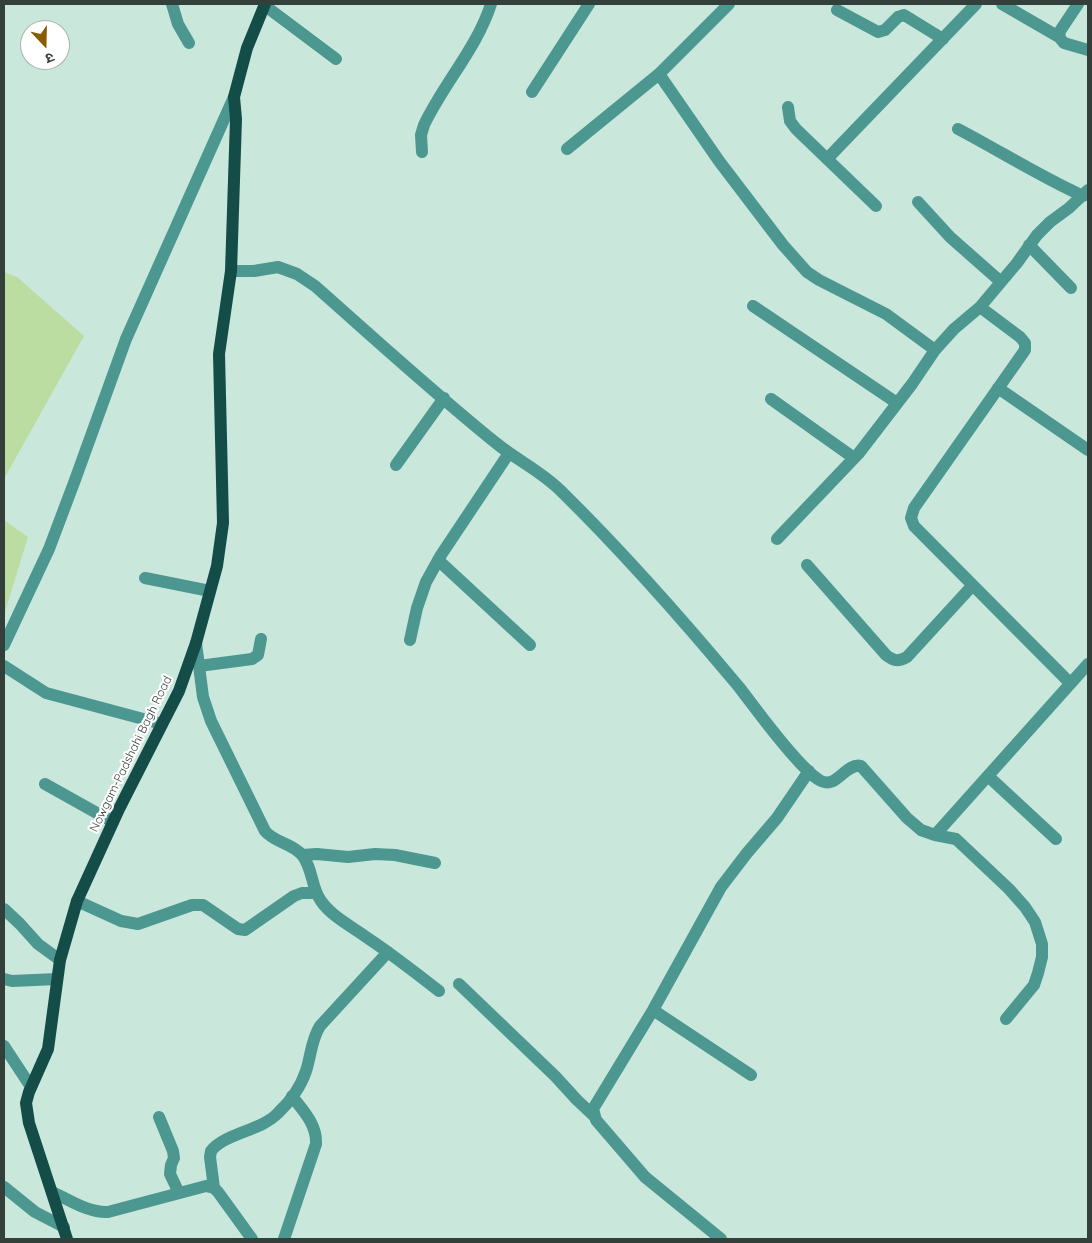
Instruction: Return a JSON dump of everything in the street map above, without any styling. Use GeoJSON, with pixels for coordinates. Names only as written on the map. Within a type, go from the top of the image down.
{"type":"FeatureCollection","features":[{"type":"Feature","properties":{"kind":"main road","name":"Nowgam-Padshahi Bagh Road"},"geometry":{"type":"LineString","coordinates":[[66,1233],[26,1103],[49,1042],[60,960],[77,901],[113,822],[179,691],[196,644],[217,566],[223,522],[219,354],[231,272],[236,119],[234,97],[246,48],[264,4]]}},
{"type":"Feature","properties":{"kind":"street"},"geometry":{"type":"LineString","coordinates":[[172,4],[178,24],[189,43]]}},
{"type":"Feature","properties":{"kind":"street"},"geometry":{"type":"LineString","coordinates":[[264,4],[336,58]]}},
{"type":"Feature","properties":{"kind":"street"},"geometry":{"type":"LineString","coordinates":[[422,152],[421,134],[424,125],[471,47],[491,4]]}},
{"type":"Feature","properties":{"kind":"street"},"geometry":{"type":"LineString","coordinates":[[532,92],[590,4]]}},
{"type":"Feature","properties":{"kind":"street"},"geometry":{"type":"LineString","coordinates":[[567,149],[660,74],[729,4]]}},
{"type":"Feature","properties":{"kind":"street"},"geometry":{"type":"LineString","coordinates":[[827,159],[976,4]]}},
{"type":"Feature","properties":{"kind":"street"},"geometry":{"type":"LineString","coordinates":[[1002,4],[1059,37],[1064,43],[1088,50]]}},
{"type":"Feature","properties":{"kind":"street"},"geometry":{"type":"LineString","coordinates":[[1059,37],[1060,31],[1078,4]]}},
{"type":"Feature","properties":{"kind":"street"},"geometry":{"type":"LineString","coordinates":[[837,10],[878,32],[885,30],[898,17],[907,16],[943,39]]}},
{"type":"Feature","properties":{"kind":"street"},"geometry":{"type":"LineString","coordinates":[[660,74],[719,161],[783,245],[807,272],[886,314],[935,350]]}},
{"type":"Feature","properties":{"kind":"street"},"geometry":{"type":"LineString","coordinates":[[4,645],[49,549],[126,340],[234,97]]}},
{"type":"Feature","properties":{"kind":"street"},"geometry":{"type":"LineString","coordinates":[[788,107],[792,124],[876,206]]}},
{"type":"Feature","properties":{"kind":"street"},"geometry":{"type":"LineString","coordinates":[[958,129],[1046,179],[1085,193]]}},
{"type":"Feature","properties":{"kind":"street"},"geometry":{"type":"LineString","coordinates":[[778,539],[854,458],[897,404],[935,350],[954,328],[980,307],[1029,245],[1050,222],[1085,193]]}},
{"type":"Feature","properties":{"kind":"street"},"geometry":{"type":"LineString","coordinates":[[918,202],[950,237],[1001,282]]}},
{"type":"Feature","properties":{"kind":"street"},"geometry":{"type":"LineString","coordinates":[[1029,245],[1071,288]]}},
{"type":"Feature","properties":{"kind":"street"},"geometry":{"type":"LineString","coordinates":[[231,272],[278,267],[297,274],[315,286],[497,444],[549,479],[615,546],[672,610],[809,772],[823,782],[829,783],[853,766],[861,766],[907,818],[921,830],[956,839],[1009,889],[1035,922],[1042,944],[1042,957],[1034,985],[1006,1018]]}},
{"type":"Feature","properties":{"kind":"street"},"geometry":{"type":"LineString","coordinates":[[753,306],[897,404]]}},
{"type":"Feature","properties":{"kind":"street"},"geometry":{"type":"LineString","coordinates":[[980,307],[1020,337],[1025,343],[1024,352],[911,514],[912,522],[972,586],[1070,683]]}},
{"type":"Feature","properties":{"kind":"street"},"geometry":{"type":"LineString","coordinates":[[998,388],[1088,450]]}},
{"type":"Feature","properties":{"kind":"street"},"geometry":{"type":"LineString","coordinates":[[396,465],[444,398]]}},
{"type":"Feature","properties":{"kind":"street"},"geometry":{"type":"LineString","coordinates":[[771,399],[854,458]]}},
{"type":"Feature","properties":{"kind":"street"},"geometry":{"type":"LineString","coordinates":[[410,640],[417,608],[426,582],[438,560],[509,453]]}},
{"type":"Feature","properties":{"kind":"street"},"geometry":{"type":"LineString","coordinates":[[438,560],[530,645]]}},
{"type":"Feature","properties":{"kind":"street"},"geometry":{"type":"LineString","coordinates":[[807,565],[886,655],[892,660],[897,661],[907,657],[972,586]]}},
{"type":"Feature","properties":{"kind":"street"},"geometry":{"type":"LineString","coordinates":[[145,578],[210,591]]}},
{"type":"Feature","properties":{"kind":"street"},"geometry":{"type":"LineString","coordinates":[[199,666],[252,659],[258,655],[261,639]]}},
{"type":"Feature","properties":{"kind":"street"},"geometry":{"type":"LineString","coordinates":[[196,644],[203,697],[210,721],[261,825],[271,838],[296,849],[302,856],[307,863],[316,893],[327,908],[439,992]]}},
{"type":"Feature","properties":{"kind":"street"},"geometry":{"type":"LineString","coordinates":[[935,835],[1088,664]]}},
{"type":"Feature","properties":{"kind":"street"},"geometry":{"type":"LineString","coordinates":[[4,666],[46,693],[162,724]]}},
{"type":"Feature","properties":{"kind":"street"},"geometry":{"type":"LineString","coordinates":[[594,1116],[592,1109],[594,1105],[653,1010],[721,887],[777,818],[809,772]]}},
{"type":"Feature","properties":{"kind":"street"},"geometry":{"type":"LineString","coordinates":[[988,776],[1056,838]]}},
{"type":"Feature","properties":{"kind":"street"},"geometry":{"type":"LineString","coordinates":[[45,784],[113,822]]}},
{"type":"Feature","properties":{"kind":"street"},"geometry":{"type":"LineString","coordinates":[[302,856],[317,854],[348,857],[375,854],[394,855],[435,863]]}},
{"type":"Feature","properties":{"kind":"street"},"geometry":{"type":"LineString","coordinates":[[77,901],[121,921],[138,924],[198,904],[209,907],[238,929],[245,930],[294,896],[302,893],[316,893]]}},
{"type":"Feature","properties":{"kind":"street"},"geometry":{"type":"LineString","coordinates":[[4,909],[38,944],[60,960]]}},
{"type":"Feature","properties":{"kind":"street"},"geometry":{"type":"LineString","coordinates":[[214,1188],[210,1156],[214,1146],[272,1119],[279,1113],[300,1086],[316,1033],[320,1026],[388,952]]}},
{"type":"Feature","properties":{"kind":"street"},"geometry":{"type":"LineString","coordinates":[[4,979],[12,981],[57,979]]}},
{"type":"Feature","properties":{"kind":"street"},"geometry":{"type":"LineString","coordinates":[[459,984],[556,1076],[594,1116],[645,1176],[721,1239]]}},
{"type":"Feature","properties":{"kind":"street"},"geometry":{"type":"LineString","coordinates":[[653,1010],[752,1075]]}},
{"type":"Feature","properties":{"kind":"street"},"geometry":{"type":"LineString","coordinates":[[4,1046],[31,1087]]}},
{"type":"Feature","properties":{"kind":"street"},"geometry":{"type":"LineString","coordinates":[[284,1239],[316,1144],[313,1125],[292,1096]]}},
{"type":"Feature","properties":{"kind":"street"},"geometry":{"type":"LineString","coordinates":[[159,1117],[174,1151],[170,1174],[179,1193]]}},
{"type":"Feature","properties":{"kind":"street"},"geometry":{"type":"LineString","coordinates":[[52,1192],[92,1211],[108,1212],[206,1186],[214,1188],[218,1192],[252,1239]]}},
{"type":"Feature","properties":{"kind":"street"},"geometry":{"type":"LineString","coordinates":[[4,1187],[35,1212],[66,1233]]}},
{"type":"Feature","properties":{"kind":"green space"},"geometry":{"type":"Polygon","coordinates":[[[4,272],[17,277],[84,336],[4,479],[4,272]]]}},
{"type":"Feature","properties":{"kind":"green space"},"geometry":{"type":"Polygon","coordinates":[[[4,520],[28,537],[4,615],[4,520]]]}}]}
